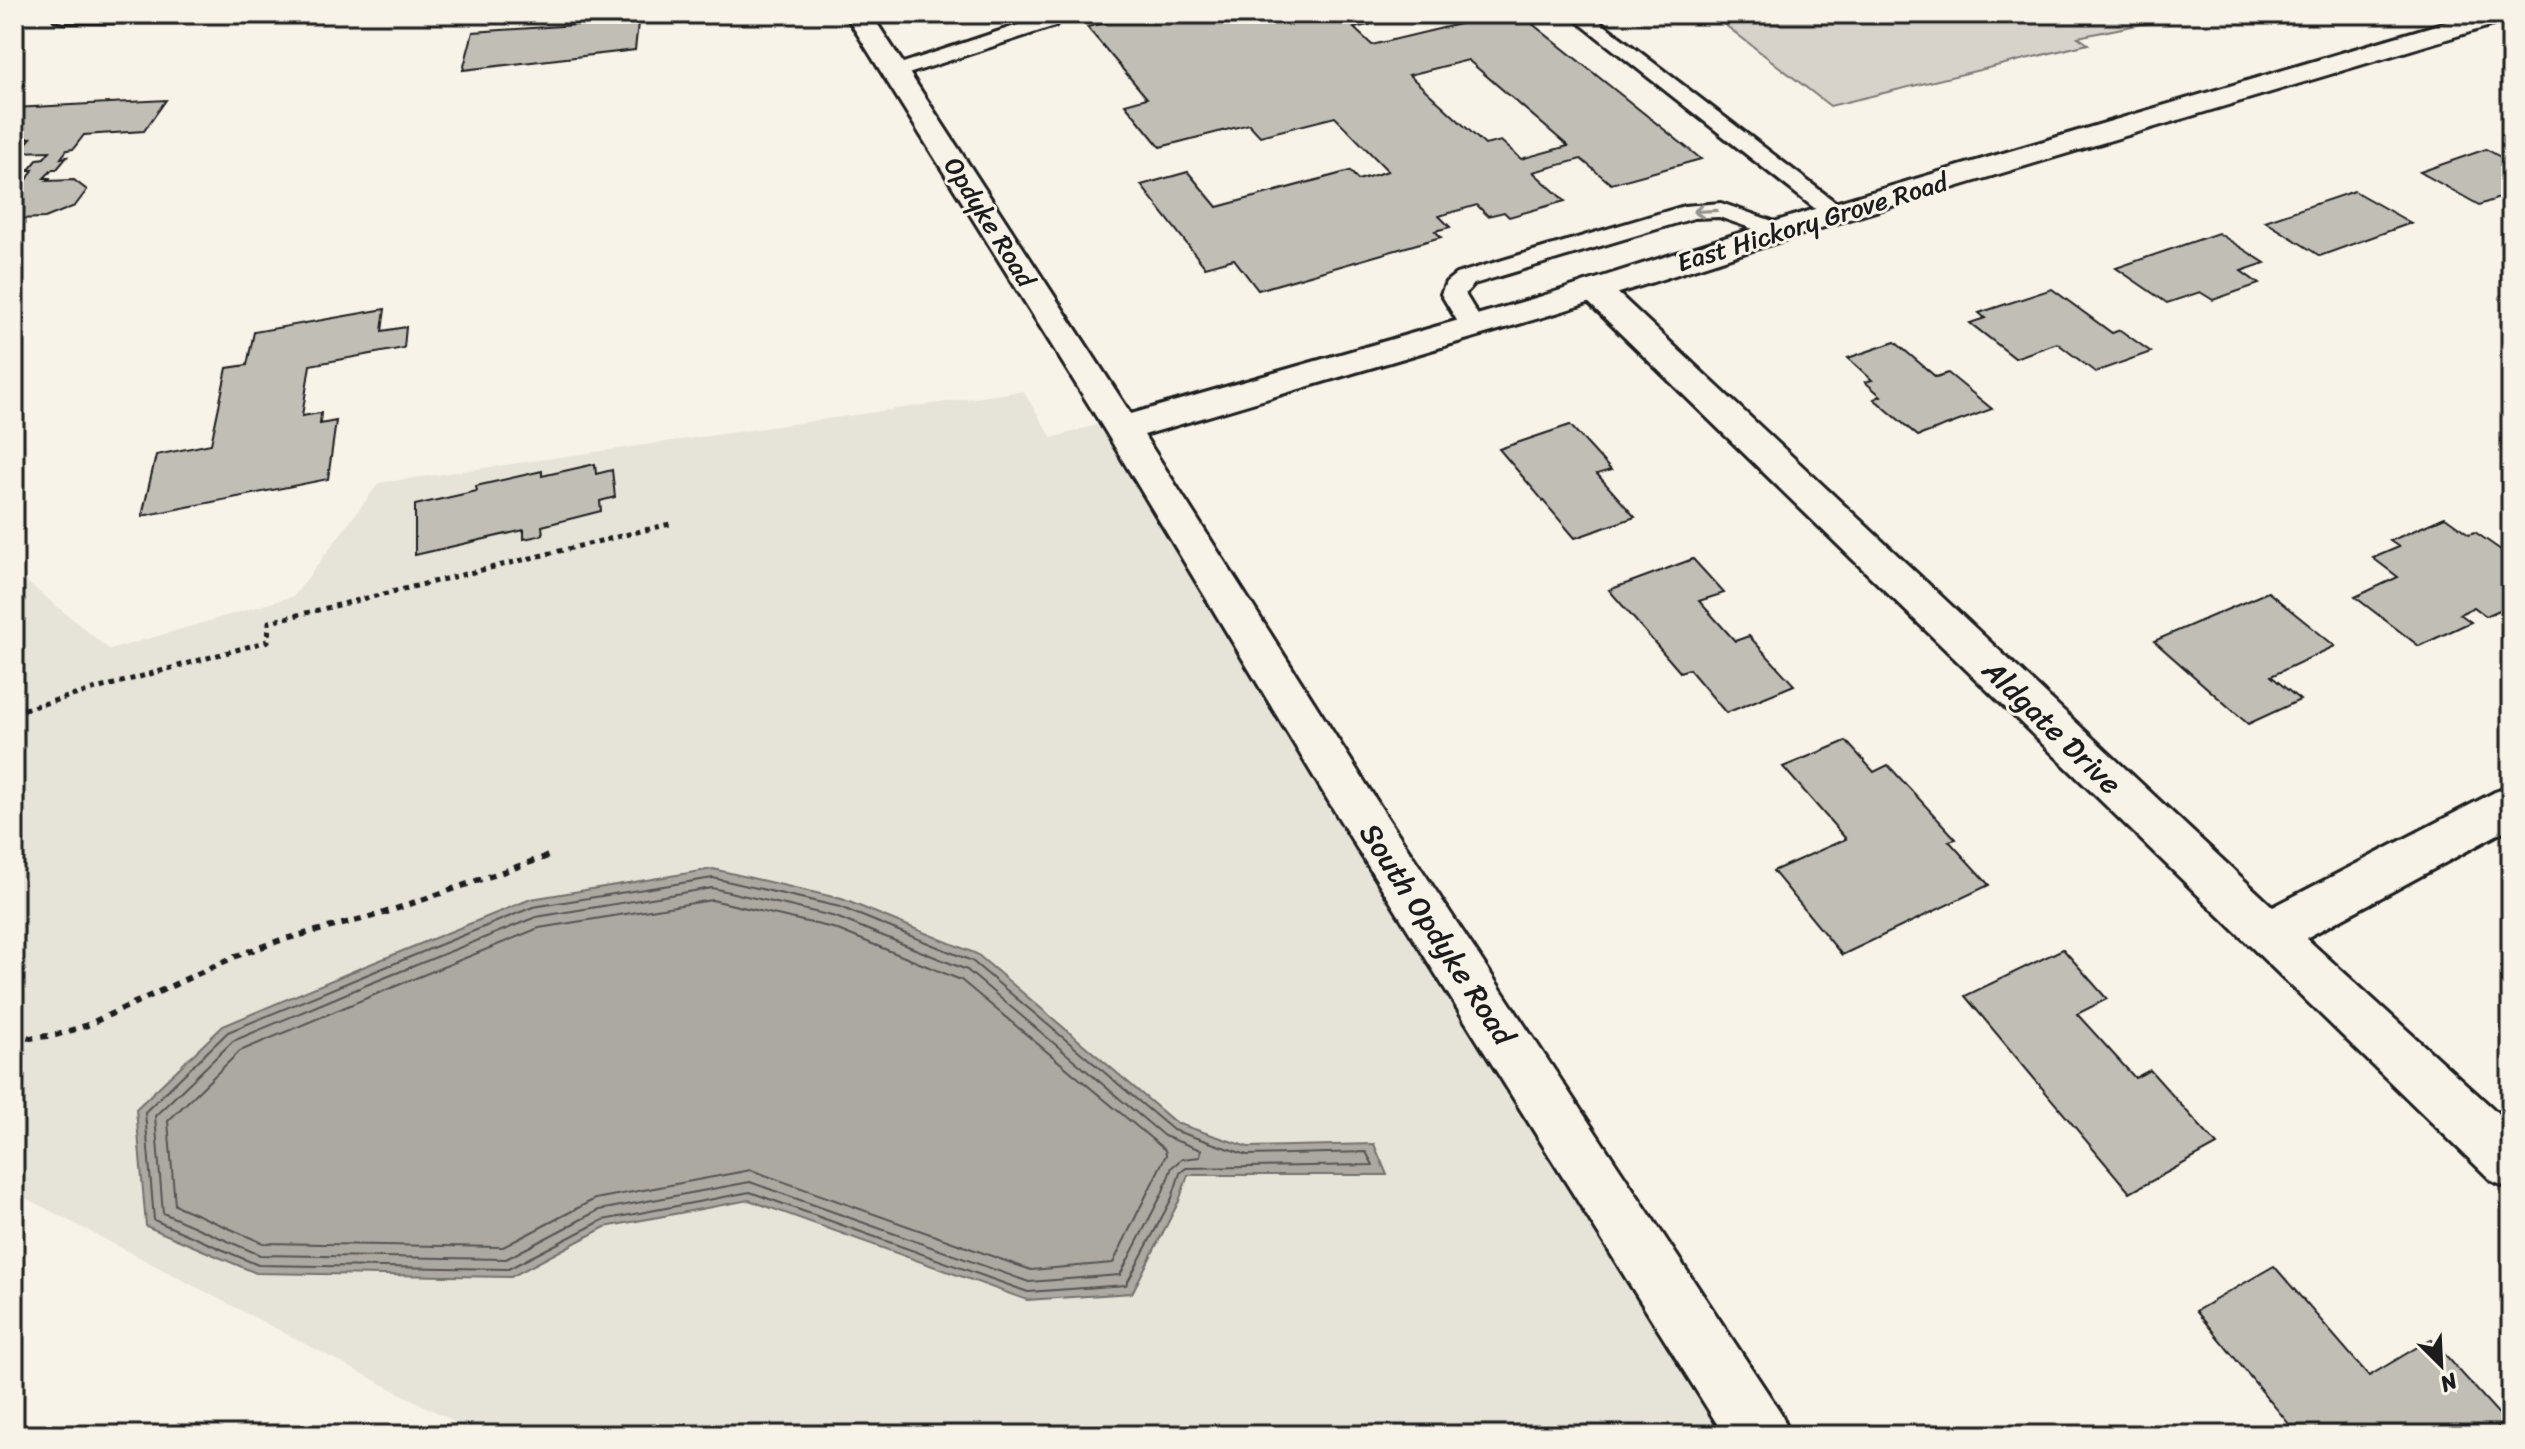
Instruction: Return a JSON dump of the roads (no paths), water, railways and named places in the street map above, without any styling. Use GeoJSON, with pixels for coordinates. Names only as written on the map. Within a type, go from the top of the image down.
{"type":"FeatureCollection","features":[{"type":"Feature","properties":{"kind":"street"},"geometry":{"type":"LineString","coordinates":[[64,14],[177,14]]}},
{"type":"Feature","properties":{"kind":"street","name":"Opdyke Road"},"geometry":{"type":"LineString","coordinates":[[858,14],[1122,429]]}},
{"type":"Feature","properties":{"kind":"street","name":"East Hickory Grove Road"},"geometry":{"type":"LineString","coordinates":[[1122,429],[1473,327],[1835,213],[2501,14]]}},
{"type":"Feature","properties":{"kind":"street","name":"Aldgate Drive"},"geometry":{"type":"LineString","coordinates":[[1595,290],[2268,934],[2511,1162]]}},
{"type":"Feature","properties":{"kind":"street","name":"South Opdyke Road"},"geometry":{"type":"LineString","coordinates":[[1122,429],[1329,765],[1759,1435]]}},
{"type":"Feature","properties":{"kind":"street"},"geometry":{"type":"LineString","coordinates":[[2268,934],[2511,805]]}},
{"type":"Feature","properties":{"kind":"lane"},"geometry":{"type":"LineString","coordinates":[[895,72],[1045,18],[1072,14]]}},
{"type":"Feature","properties":{"kind":"lane"},"geometry":{"type":"LineString","coordinates":[[1578,14],[1835,213]]}},
{"type":"Feature","properties":{"kind":"lane"},"geometry":{"type":"LineString","coordinates":[[1473,327],[1453,294],[1455,287],[1465,279],[1692,211],[1721,210],[1779,231]]}},
{"type":"Feature","properties":{"kind":"water"},"geometry":{"type":"Polygon","coordinates":[[[713,869],[842,899],[977,954],[1176,1123],[1248,1147],[1374,1144],[1387,1175],[1188,1175],[1179,1201],[1132,1293],[1027,1300],[749,1200],[605,1227],[511,1277],[256,1273],[146,1226],[136,1109],[223,1026],[531,899],[713,869]]]}}]}
